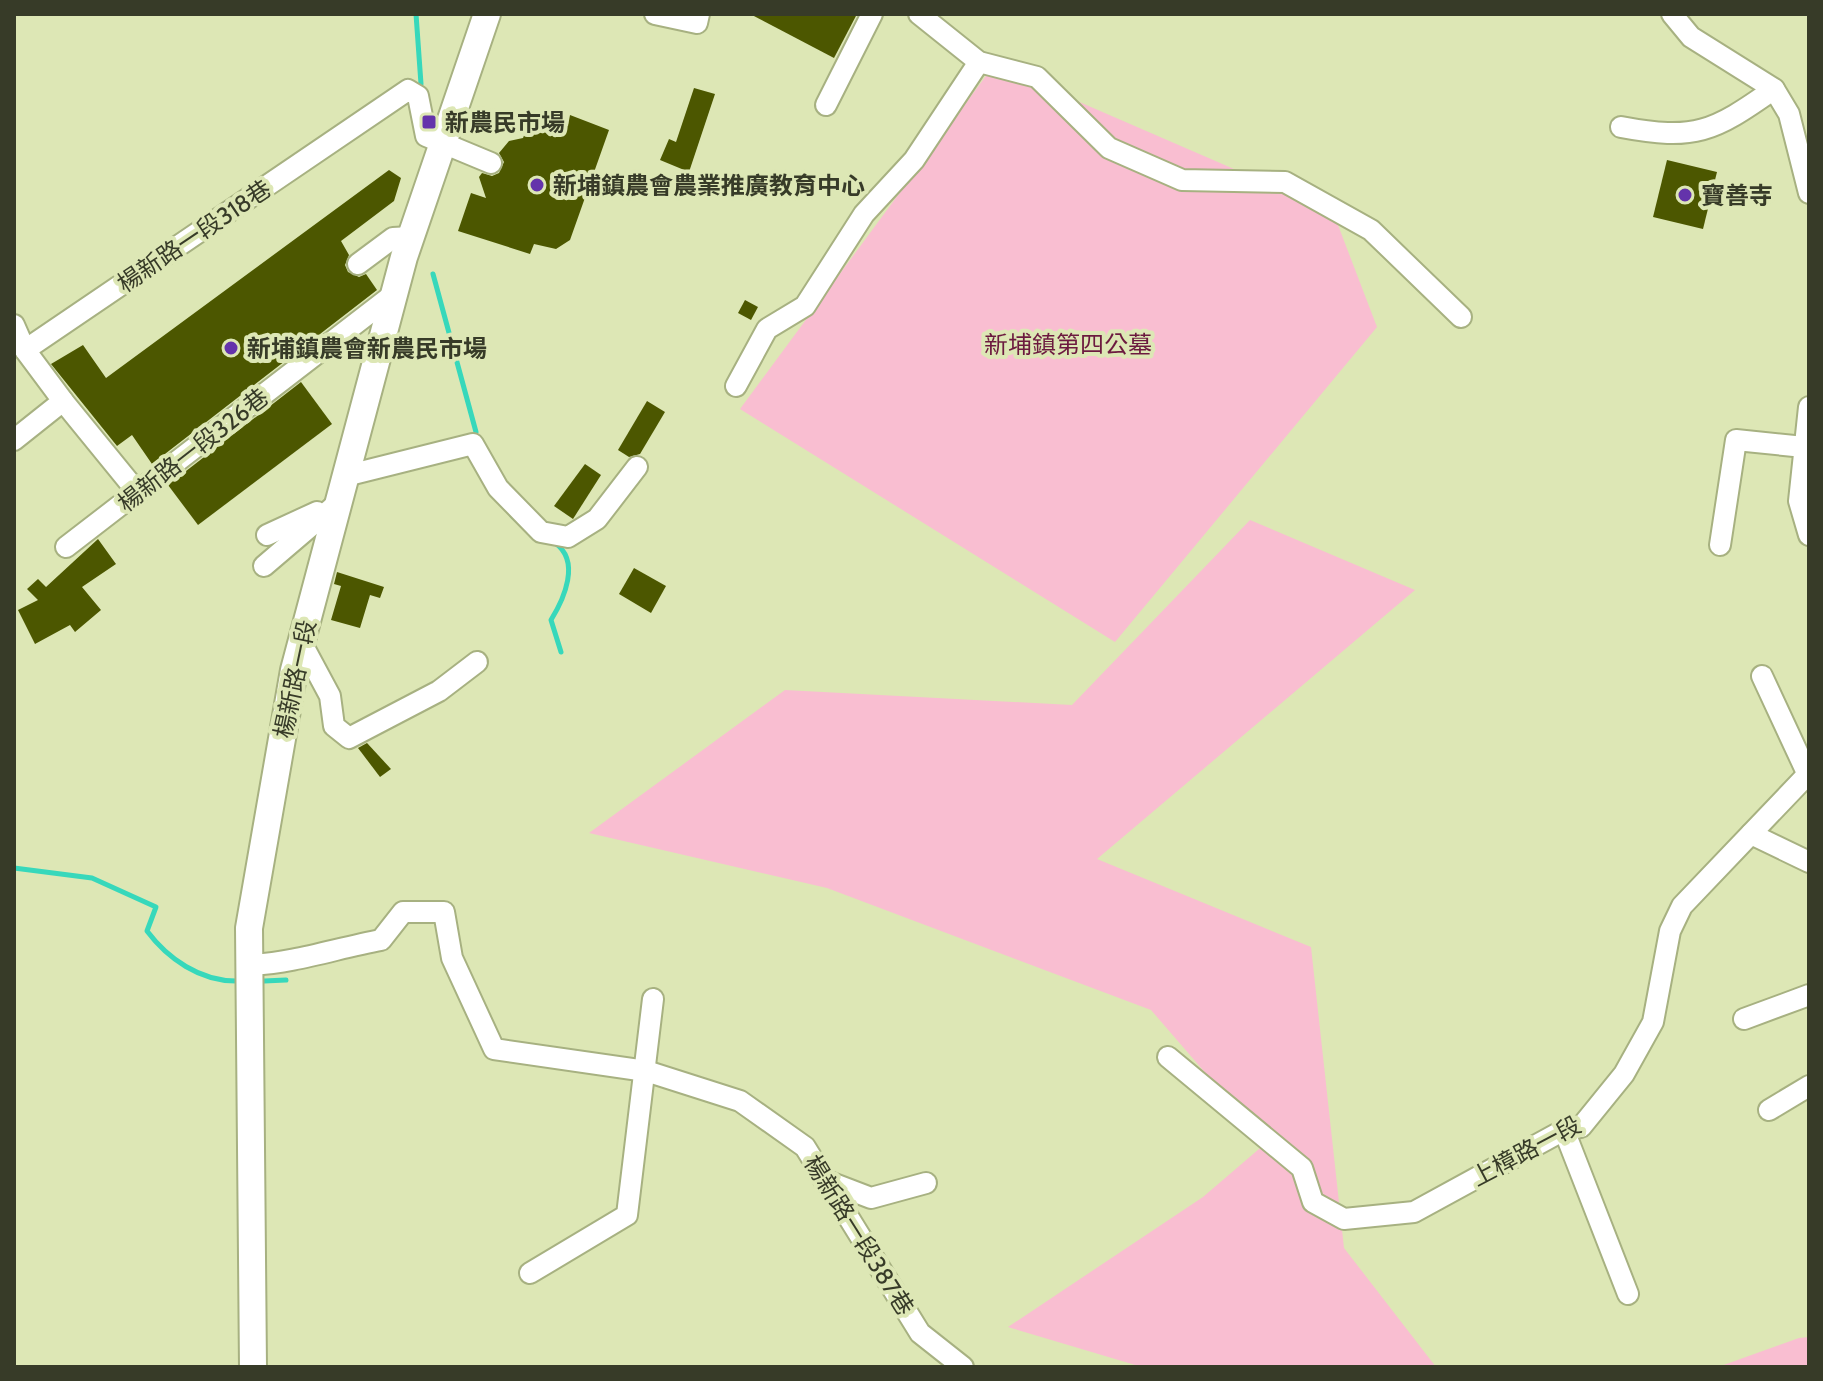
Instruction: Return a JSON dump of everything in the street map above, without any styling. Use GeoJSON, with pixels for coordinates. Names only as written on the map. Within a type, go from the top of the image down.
{"type":"FeatureCollection","features":[{"type":"Feature","properties":{"kind":"main road","name":"楊新路一段"},"geometry":{"type":"LineString","coordinates":[[253,1367],[249,928],[301,642],[394,294],[487,14]]}},
{"type":"Feature","properties":{"kind":"street"},"geometry":{"type":"LineString","coordinates":[[655,14],[697,23],[699,14]]}},
{"type":"Feature","properties":{"kind":"street"},"geometry":{"type":"LineString","coordinates":[[826,105],[872,14]]}},
{"type":"Feature","properties":{"kind":"street"},"geometry":{"type":"LineString","coordinates":[[919,14],[979,62],[1037,77],[1109,148],[1182,180],[1285,182],[1371,230],[1461,317]]}},
{"type":"Feature","properties":{"kind":"street"},"geometry":{"type":"LineString","coordinates":[[1672,14],[1691,37],[1774,89],[1789,114],[1809,193]]}},
{"type":"Feature","properties":{"kind":"street"},"geometry":{"type":"LineString","coordinates":[[736,386],[767,329],[805,306],[864,214],[914,160],[979,62]]}},
{"type":"Feature","properties":{"kind":"street"},"geometry":{"type":"LineString","coordinates":[[1621,127],[1665,136],[1697,132],[1742,111],[1774,89]]}},
{"type":"Feature","properties":{"kind":"street","name":"楊新路一段318巷"},"geometry":{"type":"LineString","coordinates":[[25,350],[408,90],[418,96],[426,136],[442,146]]}},
{"type":"Feature","properties":{"kind":"street"},"geometry":{"type":"LineString","coordinates":[[442,146],[491,163]]}},
{"type":"Feature","properties":{"kind":"street"},"geometry":{"type":"LineString","coordinates":[[358,264],[393,238],[411,237]]}},
{"type":"Feature","properties":{"kind":"street","name":"楊新路一段326巷"},"geometry":{"type":"LineString","coordinates":[[66,547],[394,294]]}},
{"type":"Feature","properties":{"kind":"street"},"geometry":{"type":"LineString","coordinates":[[14,325],[25,350],[138,493]]}},
{"type":"Feature","properties":{"kind":"street"},"geometry":{"type":"LineString","coordinates":[[14,440],[63,401]]}},
{"type":"Feature","properties":{"kind":"street"},"geometry":{"type":"LineString","coordinates":[[1809,407],[1799,501],[1809,535]]}},
{"type":"Feature","properties":{"kind":"street"},"geometry":{"type":"LineString","coordinates":[[1720,545],[1736,440],[1804,447]]}},
{"type":"Feature","properties":{"kind":"street"},"geometry":{"type":"LineString","coordinates":[[345,476],[473,444],[498,488],[541,532],[568,537],[597,519],[637,467]]}},
{"type":"Feature","properties":{"kind":"street"},"geometry":{"type":"LineString","coordinates":[[267,535],[339,502]]}},
{"type":"Feature","properties":{"kind":"street"},"geometry":{"type":"LineString","coordinates":[[264,566],[339,502]]}},
{"type":"Feature","properties":{"kind":"street"},"geometry":{"type":"LineString","coordinates":[[301,642],[330,696],[334,726],[349,738],[439,691],[477,662]]}},
{"type":"Feature","properties":{"kind":"street"},"geometry":{"type":"LineString","coordinates":[[1762,676],[1808,774]]}},
{"type":"Feature","properties":{"kind":"street","name":"上樟路一段"},"geometry":{"type":"LineString","coordinates":[[1168,1057],[1302,1168],[1313,1202],[1344,1219],[1414,1212],[1564,1130],[1581,1127],[1624,1074],[1653,1022],[1670,931],[1682,906],[1808,774]]}},
{"type":"Feature","properties":{"kind":"street"},"geometry":{"type":"LineString","coordinates":[[1751,834],[1809,862]]}},
{"type":"Feature","properties":{"kind":"street","name":"楊新路一段387巷"},"geometry":{"type":"LineString","coordinates":[[250,965],[288,963],[320,951],[381,940],[403,912],[444,912],[452,958],[494,1049],[646,1071],[740,1101],[805,1147],[920,1333],[963,1367]]}},
{"type":"Feature","properties":{"kind":"street"},"geometry":{"type":"LineString","coordinates":[[1744,1019],[1809,995]]}},
{"type":"Feature","properties":{"kind":"street"},"geometry":{"type":"LineString","coordinates":[[530,1273],[627,1215],[653,999]]}},
{"type":"Feature","properties":{"kind":"street"},"geometry":{"type":"LineString","coordinates":[[1769,1110],[1809,1086]]}},
{"type":"Feature","properties":{"kind":"street"},"geometry":{"type":"LineString","coordinates":[[1564,1130],[1628,1294]]}},
{"type":"Feature","properties":{"kind":"street"},"geometry":{"type":"LineString","coordinates":[[824,1180],[871,1198],[926,1183]]}},
{"type":"Feature","properties":{"kind":"green space","name":"新埔鎮第四公墓"},"geometry":{"type":"Polygon","coordinates":[[[994,65],[1333,212],[1377,327],[1115,642],[740,409],[994,65]]]}},
{"type":"Feature","properties":{"kind":"green space"},"geometry":{"type":"Polygon","coordinates":[[[1250,520],[1415,590],[1097,859],[1311,947],[1344,1248],[1436,1367],[1142,1367],[1008,1327],[1203,1197],[1266,1143],[1151,1010],[827,888],[589,833],[785,690],[1072,705],[1250,520]]]}},
{"type":"Feature","properties":{"kind":"green space"},"geometry":{"type":"Polygon","coordinates":[[[1809,1337],[1809,1367],[1718,1367],[1799,1338],[1809,1337]]]}},
{"type":"Feature","properties":{"kind":"building"},"geometry":{"type":"Polygon","coordinates":[[[750,14],[857,14],[834,58],[750,14]]]}},
{"type":"Feature","properties":{"kind":"building"},"geometry":{"type":"Polygon","coordinates":[[[694,88],[715,94],[689,172],[660,160],[669,139],[676,142],[694,88]]]}},
{"type":"Feature","properties":{"kind":"building","name":"新埔鎮農會農業推廣教育中心"},"geometry":{"type":"Polygon","coordinates":[[[570,115],[609,130],[570,240],[556,249],[534,244],[530,254],[458,231],[471,193],[486,198],[479,177],[482,173],[492,176],[499,173],[504,162],[499,153],[509,141],[523,138],[532,116],[568,126],[570,115]]]}},
{"type":"Feature","properties":{"kind":"building","name":"寶善寺"},"geometry":{"type":"Polygon","coordinates":[[[1667,160],[1717,172],[1703,229],[1653,217],[1667,160]]]}},
{"type":"Feature","properties":{"kind":"building","name":"新埔鎮農會新農民市場"},"geometry":{"type":"Polygon","coordinates":[[[389,170],[401,178],[394,201],[341,241],[349,255],[345,265],[348,272],[359,277],[366,274],[377,290],[152,464],[132,435],[117,446],[51,364],[83,345],[106,378],[389,170]]]}},
{"type":"Feature","properties":{"kind":"building"},"geometry":{"type":"Polygon","coordinates":[[[745,300],[758,307],[751,320],[738,313],[745,300]]]}},
{"type":"Feature","properties":{"kind":"building"},"geometry":{"type":"Polygon","coordinates":[[[301,382],[332,424],[198,525],[168,485],[301,382]]]}},
{"type":"Feature","properties":{"kind":"building"},"geometry":{"type":"Polygon","coordinates":[[[647,401],[665,412],[640,454],[629,457],[618,450],[647,401]]]}},
{"type":"Feature","properties":{"kind":"building"},"geometry":{"type":"Polygon","coordinates":[[[585,464],[601,475],[573,519],[554,506],[585,464]]]}},
{"type":"Feature","properties":{"kind":"building"},"geometry":{"type":"Polygon","coordinates":[[[98,539],[116,564],[82,587],[101,610],[75,632],[70,625],[35,644],[18,610],[38,600],[27,589],[38,579],[46,587],[98,539]]]}},
{"type":"Feature","properties":{"kind":"building"},"geometry":{"type":"Polygon","coordinates":[[[634,568],[666,586],[651,613],[619,594],[634,568]]]}},
{"type":"Feature","properties":{"kind":"building"},"geometry":{"type":"Polygon","coordinates":[[[337,572],[384,587],[380,598],[370,595],[360,628],[331,620],[341,586],[334,584],[337,572]]]}},
{"type":"Feature","properties":{"kind":"building"},"geometry":{"type":"Polygon","coordinates":[[[367,743],[391,769],[380,777],[358,748],[367,743]]]}},
{"type":"Feature","properties":{"kind":"waterway"},"geometry":{"type":"LineString","coordinates":[[416,14],[421,84]]}},
{"type":"Feature","properties":{"kind":"waterway"},"geometry":{"type":"LineString","coordinates":[[433,274],[476,432]]}},
{"type":"Feature","properties":{"kind":"waterway"},"geometry":{"type":"LineString","coordinates":[[512,516],[531,533]]}},
{"type":"Feature","properties":{"kind":"waterway"},"geometry":{"type":"LineString","coordinates":[[555,543],[563,551],[569,570],[565,591],[551,620],[561,652]]}},
{"type":"Feature","properties":{"kind":"waterway"},"geometry":{"type":"LineString","coordinates":[[14,868],[92,878],[156,907],[147,931],[165,951],[198,973],[236,981]]}},
{"type":"Feature","properties":{"kind":"waterway"},"geometry":{"type":"LineString","coordinates":[[264,981],[286,980]]}},
{"type":"Feature","properties":{"kind":"place","name":"新農民市場"},"geometry":{"type":"Point","coordinates":[429,122]}},
{"type":"Feature","properties":{"kind":"place","name":"新埔鎮農會農業推廣教育中心"},"geometry":{"type":"Point","coordinates":[537,185]}},
{"type":"Feature","properties":{"kind":"place","name":"寶善寺"},"geometry":{"type":"Point","coordinates":[1685,195]}},
{"type":"Feature","properties":{"kind":"place","name":"新埔鎮農會新農民市場"},"geometry":{"type":"Point","coordinates":[231,348]}}]}
